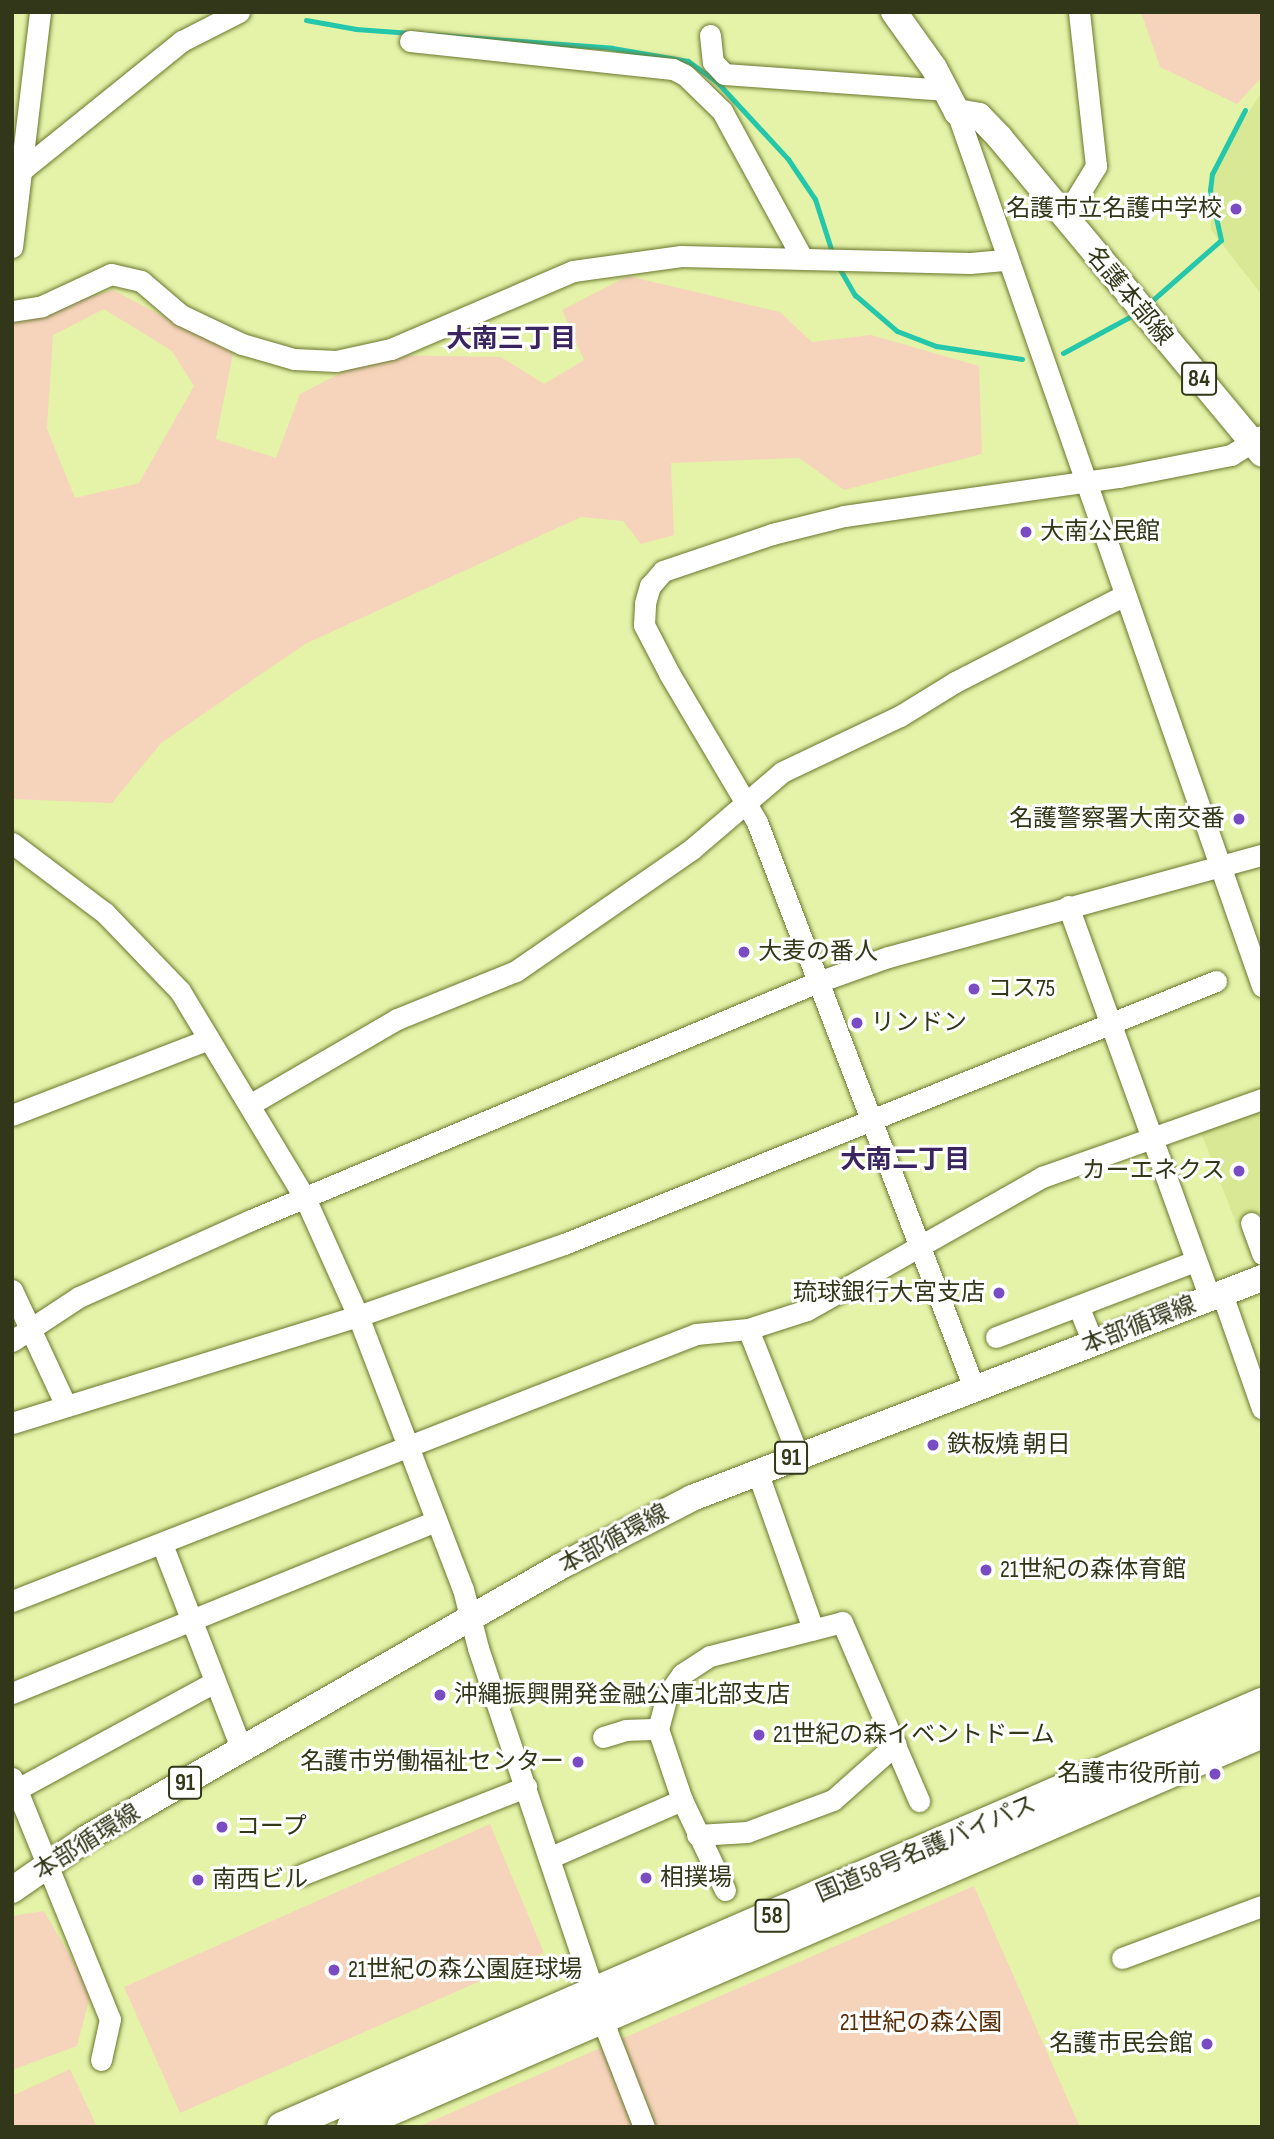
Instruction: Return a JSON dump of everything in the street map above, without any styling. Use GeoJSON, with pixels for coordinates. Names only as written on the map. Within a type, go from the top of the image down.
{"type":"FeatureCollection","features":[{"type":"Feature","properties":{"kind":"highway","name":"国道58号名護バイパス"},"geometry":{"type":"LineString","coordinates":[[352,2127],[601,2005],[1262,1703]]}},
{"type":"Feature","properties":{"kind":"highway","name":"国道58号名護バイパス"},"geometry":{"type":"LineString","coordinates":[[282,2127],[601,2005],[1262,1732]]}},
{"type":"Feature","properties":{"kind":"main road"},"geometry":{"type":"LineString","coordinates":[[894,12],[952,101]]}},
{"type":"Feature","properties":{"kind":"main road","name":"名護本部線"},"geometry":{"type":"LineString","coordinates":[[952,101],[979,116],[1139,310],[1259,444]]}},
{"type":"Feature","properties":{"kind":"main road","name":"本部循環線"},"geometry":{"type":"LineString","coordinates":[[12,1891],[48,1862],[613,1538],[757,1471],[1262,1278]]}},
{"type":"Feature","properties":{"kind":"street"},"geometry":{"type":"LineString","coordinates":[[12,247],[18,173],[40,12]]}},
{"type":"Feature","properties":{"kind":"street"},"geometry":{"type":"LineString","coordinates":[[18,173],[171,48],[239,12]]}},
{"type":"Feature","properties":{"kind":"street"},"geometry":{"type":"LineString","coordinates":[[1065,217],[1096,166],[1079,12]]}},
{"type":"Feature","properties":{"kind":"street"},"geometry":{"type":"LineString","coordinates":[[710,35],[710,52],[719,71]]}},
{"type":"Feature","properties":{"kind":"street"},"geometry":{"type":"LineString","coordinates":[[410,41],[673,69],[695,82],[722,111],[802,256]]}},
{"type":"Feature","properties":{"kind":"street"},"geometry":{"type":"LineString","coordinates":[[695,82],[719,71],[890,89],[952,101],[1262,986]]}},
{"type":"Feature","properties":{"kind":"street"},"geometry":{"type":"LineString","coordinates":[[12,311],[42,306],[111,274],[141,281],[181,315],[242,344],[295,359],[336,361],[391,349],[573,271],[681,256],[802,256],[970,263],[1007,260]]}},
{"type":"Feature","properties":{"kind":"street"},"geometry":{"type":"LineString","coordinates":[[974,1388],[746,802],[700,729],[644,625],[650,586],[663,571],[844,516],[1085,482],[1230,455],[1259,444]]}},
{"type":"Feature","properties":{"kind":"street"},"geometry":{"type":"LineString","coordinates":[[251,1104],[397,1019],[516,971],[692,849],[782,772],[900,716],[1125,594]]}},
{"type":"Feature","properties":{"kind":"street"},"geometry":{"type":"LineString","coordinates":[[12,843],[77,890],[142,947],[180,991],[251,1104],[305,1198],[358,1316],[436,1521],[644,2127]]}},
{"type":"Feature","properties":{"kind":"street"},"geometry":{"type":"LineString","coordinates":[[12,1341],[79,1297],[305,1198],[815,983],[888,957],[1262,855]]}},
{"type":"Feature","properties":{"kind":"street"},"geometry":{"type":"LineString","coordinates":[[1068,906],[1195,1261],[1216,1296],[1262,1408]]}},
{"type":"Feature","properties":{"kind":"street"},"geometry":{"type":"LineString","coordinates":[[12,1423],[358,1316],[564,1244],[870,1124],[1216,981]]}},
{"type":"Feature","properties":{"kind":"street"},"geometry":{"type":"LineString","coordinates":[[12,1115],[209,1039]]}},
{"type":"Feature","properties":{"kind":"street"},"geometry":{"type":"LineString","coordinates":[[12,1601],[696,1334],[748,1329],[807,1310],[1042,1177],[1262,1099]]}},
{"type":"Feature","properties":{"kind":"street"},"geometry":{"type":"LineString","coordinates":[[1251,1223],[1262,1254]]}},
{"type":"Feature","properties":{"kind":"street"},"geometry":{"type":"LineString","coordinates":[[996,1337],[1079,1308],[1195,1261]]}},
{"type":"Feature","properties":{"kind":"street"},"geometry":{"type":"LineString","coordinates":[[12,1290],[65,1406]]}},
{"type":"Feature","properties":{"kind":"street"},"geometry":{"type":"LineString","coordinates":[[1079,1308],[1093,1343]]}},
{"type":"Feature","properties":{"kind":"street"},"geometry":{"type":"LineString","coordinates":[[748,1329],[798,1455]]}},
{"type":"Feature","properties":{"kind":"street"},"geometry":{"type":"LineString","coordinates":[[757,1471],[813,1629]]}},
{"type":"Feature","properties":{"kind":"street"},"geometry":{"type":"LineString","coordinates":[[12,1693],[436,1521]]}},
{"type":"Feature","properties":{"kind":"street"},"geometry":{"type":"LineString","coordinates":[[162,1544],[242,1750]]}},
{"type":"Feature","properties":{"kind":"street"},"geometry":{"type":"LineString","coordinates":[[725,1891],[682,1800],[658,1729],[667,1695],[695,1663],[842,1622],[919,1801]]}},
{"type":"Feature","properties":{"kind":"street"},"geometry":{"type":"LineString","coordinates":[[102,2060],[110,2019],[48,1862],[14,1786],[215,1682]]}},
{"type":"Feature","properties":{"kind":"street"},"geometry":{"type":"LineString","coordinates":[[603,1737],[626,1730],[658,1729]]}},
{"type":"Feature","properties":{"kind":"street"},"geometry":{"type":"LineString","coordinates":[[697,1835],[747,1832],[833,1800],[896,1744]]}},
{"type":"Feature","properties":{"kind":"street"},"geometry":{"type":"LineString","coordinates":[[301,1875],[526,1787]]}},
{"type":"Feature","properties":{"kind":"street"},"geometry":{"type":"LineString","coordinates":[[551,1857],[682,1800]]}},
{"type":"Feature","properties":{"kind":"street"},"geometry":{"type":"LineString","coordinates":[[1122,1958],[1262,1906]]}},
{"type":"Feature","properties":{"kind":"shaded area","name":"名護市立名護中学校"},"geometry":{"type":"Polygon","coordinates":[[[1262,92],[1262,295],[1211,230],[1209,187],[1224,150],[1262,92]]]}},
{"type":"Feature","properties":{"kind":"shaded area","name":"カーエネクス"},"geometry":{"type":"Polygon","coordinates":[[[1262,1106],[1262,1212],[1236,1223],[1200,1130],[1262,1106]]]}},
{"type":"Feature","properties":{"kind":"green space"},"geometry":{"type":"Polygon","coordinates":[[[1141,12],[1262,12],[1262,77],[1237,104],[1160,67],[1141,12]]]}},
{"type":"Feature","properties":{"kind":"green space"},"geometry":{"type":"Polygon","coordinates":[[[628,276],[780,312],[812,342],[871,335],[979,366],[982,454],[844,490],[799,458],[671,463],[674,535],[641,544],[623,521],[581,517],[305,644],[161,743],[112,803],[12,799],[12,319],[113,290],[233,353],[216,439],[276,458],[300,394],[376,355],[501,357],[544,384],[584,360],[562,310],[628,276]],[[104,309],[53,335],[47,429],[75,498],[139,483],[194,386],[172,351],[104,309]]]}},
{"type":"Feature","properties":{"kind":"green space","name":"21世紀の森公園庭球場"},"geometry":{"type":"Polygon","coordinates":[[[490,1824],[544,1953],[180,2113],[124,1987],[490,1824]]]}},
{"type":"Feature","properties":{"kind":"green space","name":"21世紀の森公園"},"geometry":{"type":"Polygon","coordinates":[[[974,1886],[1079,2125],[1075,2127],[418,2127],[974,1886]]]}},
{"type":"Feature","properties":{"kind":"green space"},"geometry":{"type":"Polygon","coordinates":[[[44,1911],[91,1992],[77,2046],[12,2070],[12,1916],[44,1911]]]}},
{"type":"Feature","properties":{"kind":"green space"},"geometry":{"type":"Polygon","coordinates":[[[70,2069],[97,2127],[12,2127],[12,2096],[70,2069]]]}},
{"type":"Feature","properties":{"kind":"waterway"},"geometry":{"type":"LineString","coordinates":[[306,20],[356,29],[612,48],[688,61],[716,81],[788,159],[815,199],[833,255]]}},
{"type":"Feature","properties":{"kind":"waterway"},"geometry":{"type":"LineString","coordinates":[[1147,305],[1221,240],[1210,190],[1212,174],[1245,110]]}},
{"type":"Feature","properties":{"kind":"waterway"},"geometry":{"type":"LineString","coordinates":[[838,266],[855,295],[897,331],[936,346],[1022,359]]}},
{"type":"Feature","properties":{"kind":"waterway"},"geometry":{"type":"LineString","coordinates":[[1063,353],[1137,313]]}},
{"type":"Feature","properties":{"kind":"place","name":"名護市立名護中学校"},"geometry":{"type":"Point","coordinates":[1236,209]}},
{"type":"Feature","properties":{"kind":"place","name":"大南公民館"},"geometry":{"type":"Point","coordinates":[1026,532]}},
{"type":"Feature","properties":{"kind":"place","name":"名護警察署大南交番"},"geometry":{"type":"Point","coordinates":[1239,819]}},
{"type":"Feature","properties":{"kind":"place","name":"大麦の番人"},"geometry":{"type":"Point","coordinates":[744,952]}},
{"type":"Feature","properties":{"kind":"place","name":"コス75"},"geometry":{"type":"Point","coordinates":[974,989]}},
{"type":"Feature","properties":{"kind":"place","name":"リンドン"},"geometry":{"type":"Point","coordinates":[857,1023]}},
{"type":"Feature","properties":{"kind":"place","name":"カーエネクス"},"geometry":{"type":"Point","coordinates":[1239,1171]}},
{"type":"Feature","properties":{"kind":"place","name":"琉球銀行大宮支店"},"geometry":{"type":"Point","coordinates":[999,1293]}},
{"type":"Feature","properties":{"kind":"place","name":"鉄板燒 朝日"},"geometry":{"type":"Point","coordinates":[933,1445]}},
{"type":"Feature","properties":{"kind":"place","name":"21世紀の森体育館"},"geometry":{"type":"Point","coordinates":[986,1570]}},
{"type":"Feature","properties":{"kind":"place","name":"沖縄振興開発金融公庫北部支店"},"geometry":{"type":"Point","coordinates":[440,1695]}},
{"type":"Feature","properties":{"kind":"place","name":"21世紀の森イベントドーム"},"geometry":{"type":"Point","coordinates":[759,1735]}},
{"type":"Feature","properties":{"kind":"place","name":"名護市労働福祉センター"},"geometry":{"type":"Point","coordinates":[578,1762]}},
{"type":"Feature","properties":{"kind":"place","name":"名護市役所前"},"geometry":{"type":"Point","coordinates":[1215,1774]}},
{"type":"Feature","properties":{"kind":"place","name":"コープ"},"geometry":{"type":"Point","coordinates":[222,1827]}},
{"type":"Feature","properties":{"kind":"place","name":"相撲場"},"geometry":{"type":"Point","coordinates":[646,1878]}},
{"type":"Feature","properties":{"kind":"place","name":"南西ビル"},"geometry":{"type":"Point","coordinates":[198,1880]}},
{"type":"Feature","properties":{"kind":"place","name":"21世紀の森公園庭球場"},"geometry":{"type":"Point","coordinates":[334,1970]}},
{"type":"Feature","properties":{"kind":"place","name":"名護市民会館"},"geometry":{"type":"Point","coordinates":[1207,2044]}},
{"type":"Feature","properties":{"kind":"district","name":"大南三丁目"},"geometry":{"type":"Point","coordinates":[511,340]}},
{"type":"Feature","properties":{"kind":"district","name":"大南二丁目"},"geometry":{"type":"Point","coordinates":[905,1161]}}]}
